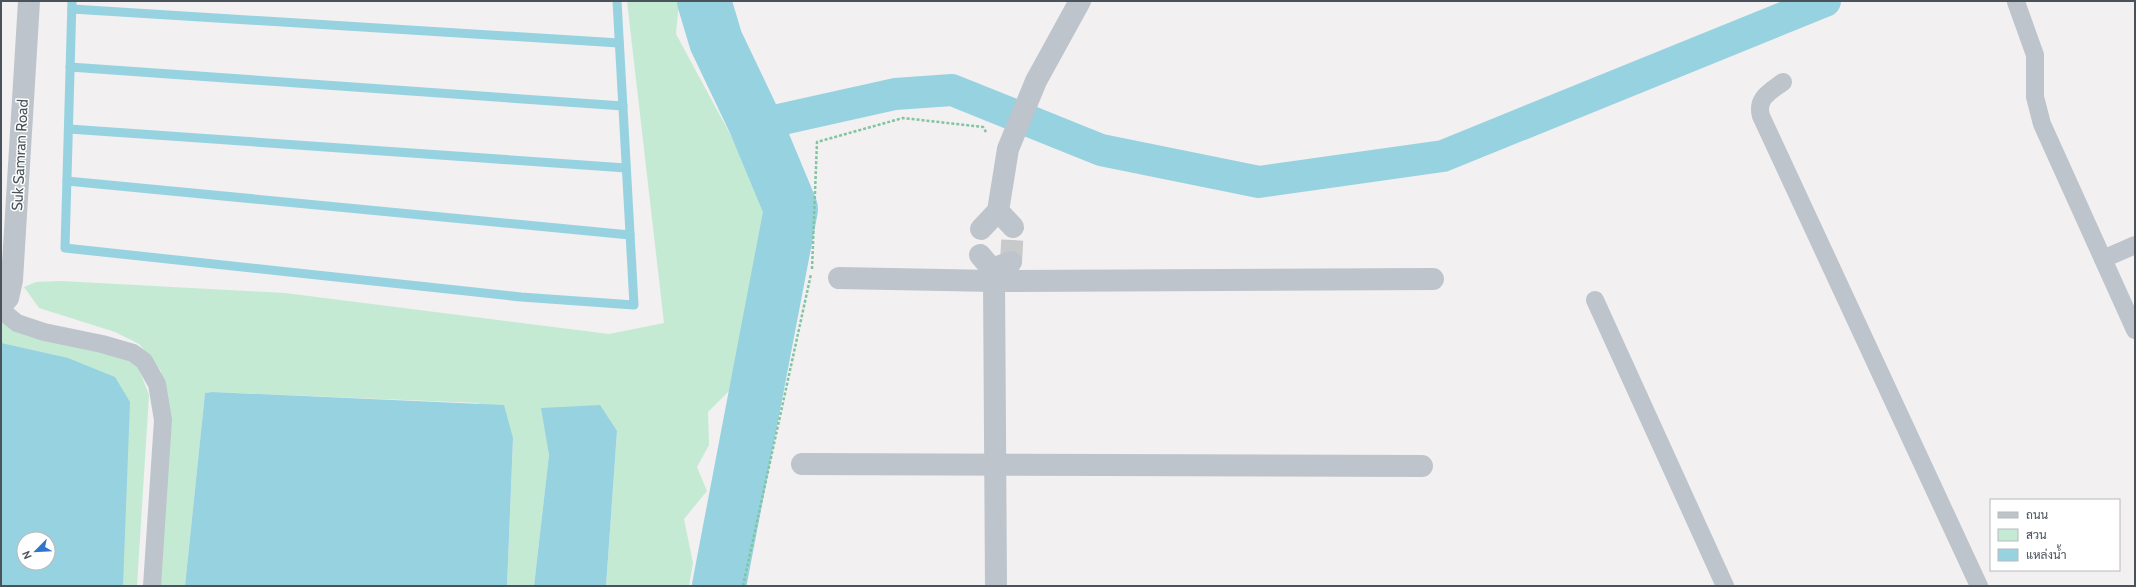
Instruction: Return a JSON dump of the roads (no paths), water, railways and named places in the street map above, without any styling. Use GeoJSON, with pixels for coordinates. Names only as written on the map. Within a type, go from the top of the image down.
{"type":"FeatureCollection","features":[{"type":"Feature","properties":{"kind":"street","name":"Suk Samran Road"},"geometry":{"type":"LineString","coordinates":[[1,306],[8,298],[12,280],[29,1]]}},
{"type":"Feature","properties":{"kind":"street"},"geometry":{"type":"LineString","coordinates":[[981,229],[998,211],[1008,149],[1036,81],[1080,1]]}},
{"type":"Feature","properties":{"kind":"street"},"geometry":{"type":"LineString","coordinates":[[998,211],[1013,227]]}},
{"type":"Feature","properties":{"kind":"street"},"geometry":{"type":"LineString","coordinates":[[994,266],[996,586]]}},
{"type":"Feature","properties":{"kind":"street"},"geometry":{"type":"LineString","coordinates":[[838,278],[994,266],[1432,279]]}},
{"type":"Feature","properties":{"kind":"street"},"geometry":{"type":"LineString","coordinates":[[802,464],[1422,466]]}},
{"type":"Feature","properties":{"kind":"lane"},"geometry":{"type":"LineString","coordinates":[[2016,2],[2035,56],[2035,97],[2042,124],[2135,330]]}},
{"type":"Feature","properties":{"kind":"lane"},"geometry":{"type":"LineString","coordinates":[[1783,82],[1761,98],[1759,108],[1761,116],[1979,586]]}},
{"type":"Feature","properties":{"kind":"lane"},"geometry":{"type":"LineString","coordinates":[[2103,259],[2135,245]]}},
{"type":"Feature","properties":{"kind":"lane"},"geometry":{"type":"LineString","coordinates":[[1595,300],[1726,586]]}},
{"type":"Feature","properties":{"kind":"lane"},"geometry":{"type":"LineString","coordinates":[[1,310],[17,322],[44,332],[102,344],[132,353],[144,361],[157,384],[163,420],[152,586]]}},
{"type":"Feature","properties":{"kind":"water"},"geometry":{"type":"Polygon","coordinates":[[[1,343],[68,358],[115,377],[130,402],[123,586],[1,586],[1,343]]]}},
{"type":"Feature","properties":{"kind":"water"},"geometry":{"type":"Polygon","coordinates":[[[212,392],[504,405],[513,438],[507,586],[185,586],[205,393],[212,392]]]}},
{"type":"Feature","properties":{"kind":"water"},"geometry":{"type":"Polygon","coordinates":[[[600,405],[617,431],[606,586],[534,586],[549,455],[541,408],[600,405]]]}},
{"type":"Feature","properties":{"kind":"waterway"},"geometry":{"type":"LineString","coordinates":[[72,1],[65,248],[521,297],[634,305],[617,1]]}},
{"type":"Feature","properties":{"kind":"waterway"},"geometry":{"type":"LineString","coordinates":[[704,1],[716,41],[756,125],[791,209],[719,586]]}},
{"type":"Feature","properties":{"kind":"waterway"},"geometry":{"type":"LineString","coordinates":[[756,125],[895,94],[952,90],[1101,150],[1259,182],[1443,156],[1825,1]]}},
{"type":"Feature","properties":{"kind":"waterway"},"geometry":{"type":"LineString","coordinates":[[72,9],[619,43]]}},
{"type":"Feature","properties":{"kind":"waterway"},"geometry":{"type":"LineString","coordinates":[[70,67],[623,106]]}},
{"type":"Feature","properties":{"kind":"waterway"},"geometry":{"type":"LineString","coordinates":[[69,129],[626,168]]}},
{"type":"Feature","properties":{"kind":"waterway"},"geometry":{"type":"LineString","coordinates":[[67,181],[630,235]]}},
{"type":"Feature","properties":{"kind":"tunnel"},"geometry":{"type":"LineString","coordinates":[[1011,262],[1013,227]]}}]}
